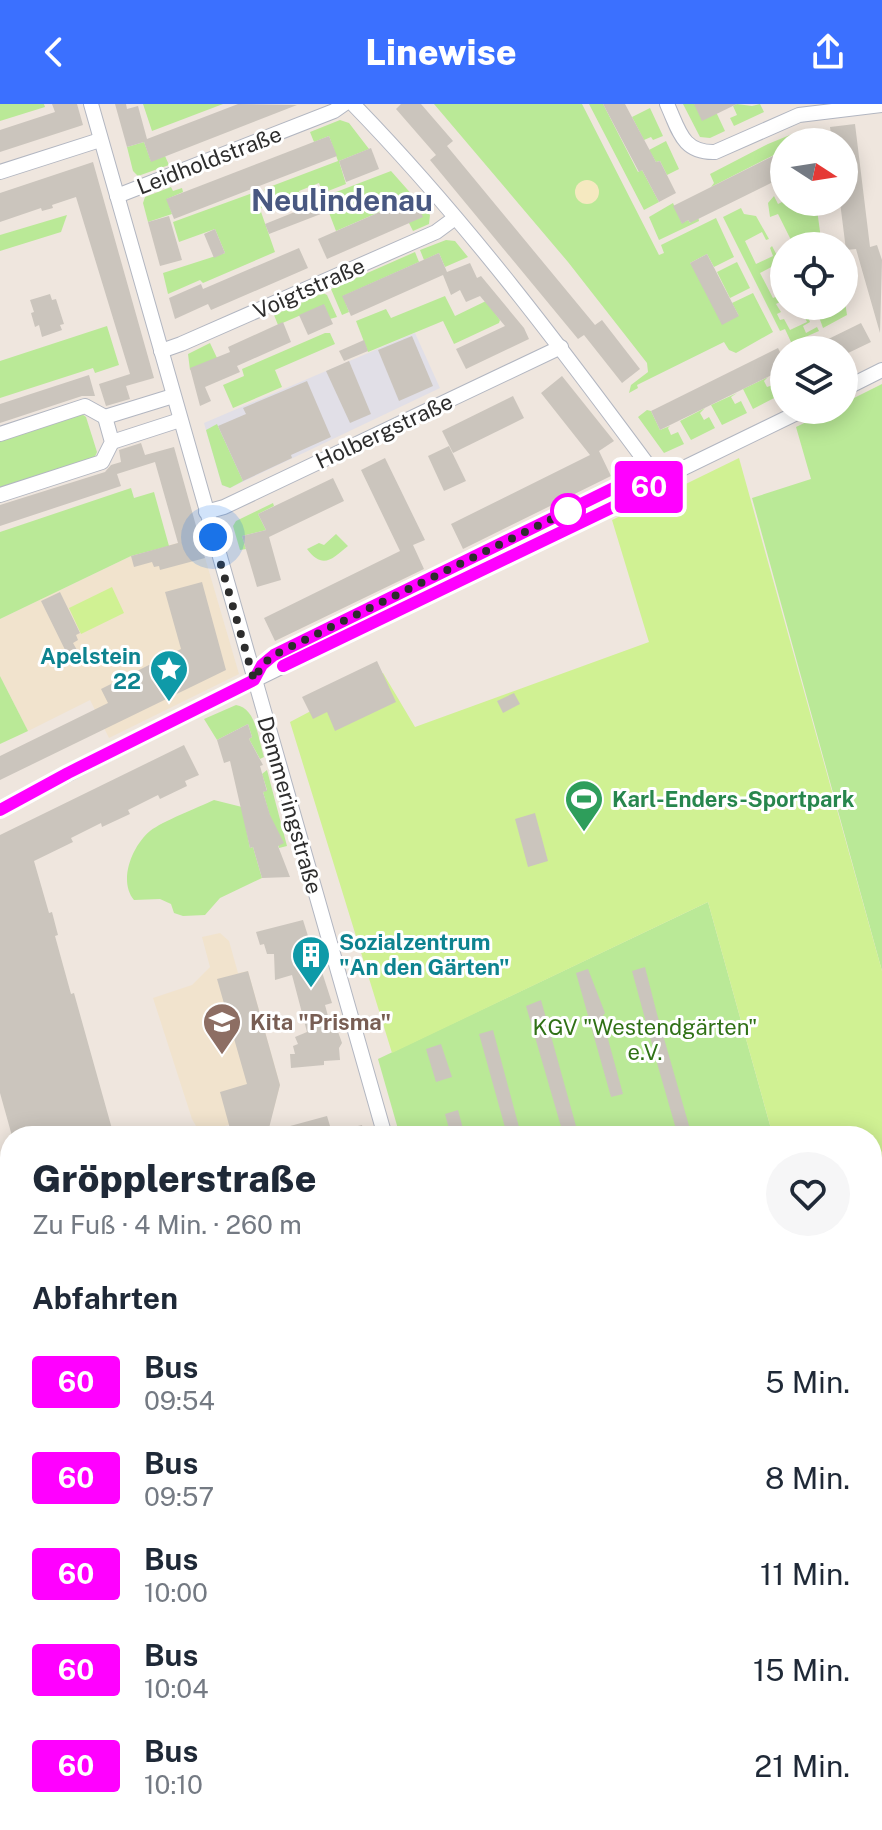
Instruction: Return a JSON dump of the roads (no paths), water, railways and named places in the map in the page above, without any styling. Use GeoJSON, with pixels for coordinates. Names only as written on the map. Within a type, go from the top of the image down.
{"type":"FeatureCollection","features":[{"type":"Feature","properties":{"kind":"street","name":"Demmeringstraße"},"geometry":{"type":"LineString","coordinates":[[91,104],[382,1126]]}},
{"type":"Feature","properties":{"kind":"street","name":"Leidholdstraße"},"geometry":{"type":"LineString","coordinates":[[117,196],[334,111],[344,104]]}},
{"type":"Feature","properties":{"kind":"street"},"geometry":{"type":"LineString","coordinates":[[667,104],[683,138],[691,149],[701,153],[715,152],[799,115],[882,105]]}},
{"type":"Feature","properties":{"kind":"street"},"geometry":{"type":"LineString","coordinates":[[362,107],[561,347],[659,480]]}},
{"type":"Feature","properties":{"kind":"street"},"geometry":{"type":"LineString","coordinates":[[0,172],[100,140]]}},
{"type":"Feature","properties":{"kind":"street","name":"Voigtstraße"},"geometry":{"type":"LineString","coordinates":[[161,351],[436,232],[455,218]]}},
{"type":"Feature","properties":{"kind":"street","name":"Holbergstraße"},"geometry":{"type":"LineString","coordinates":[[206,512],[224,507],[561,347]]}},
{"type":"Feature","properties":{"kind":"street"},"geometry":{"type":"LineString","coordinates":[[858,382],[882,370]]}},
{"type":"Feature","properties":{"kind":"street"},"geometry":{"type":"LineString","coordinates":[[105,417],[173,396]]}},
{"type":"Feature","properties":{"kind":"street"},"geometry":{"type":"LineString","coordinates":[[0,434],[85,406],[105,417],[112,442],[102,462],[0,495]]}},
{"type":"Feature","properties":{"kind":"street"},"geometry":{"type":"LineString","coordinates":[[112,442],[180,420]]}},
{"type":"Feature","properties":{"kind":"street"},"geometry":{"type":"LineString","coordinates":[[0,810],[254,680],[634,497],[659,480],[774,424]]}},
{"type":"Feature","properties":{"kind":"place","name":"Apelstein 22"},"geometry":{"type":"Point","coordinates":[169,703]}},
{"type":"Feature","properties":{"kind":"place","name":"Karl-Enders-Sportpark"},"geometry":{"type":"Point","coordinates":[584,833]}},
{"type":"Feature","properties":{"kind":"place","name":"Sozialzentrum \"An den Gärten\""},"geometry":{"type":"Point","coordinates":[311,989]}},
{"type":"Feature","properties":{"kind":"place","name":"Kita \"Prisma\""},"geometry":{"type":"Point","coordinates":[222,1056]}},
{"type":"Feature","properties":{"kind":"district","name":"Neulindenau"},"geometry":{"type":"Point","coordinates":[342,200]}},
{"type":"Feature","properties":{"kind":"park label","name":"KGV \"Westendgärten\" e.V."},"geometry":{"type":"Point","coordinates":[645,1040]}}]}
